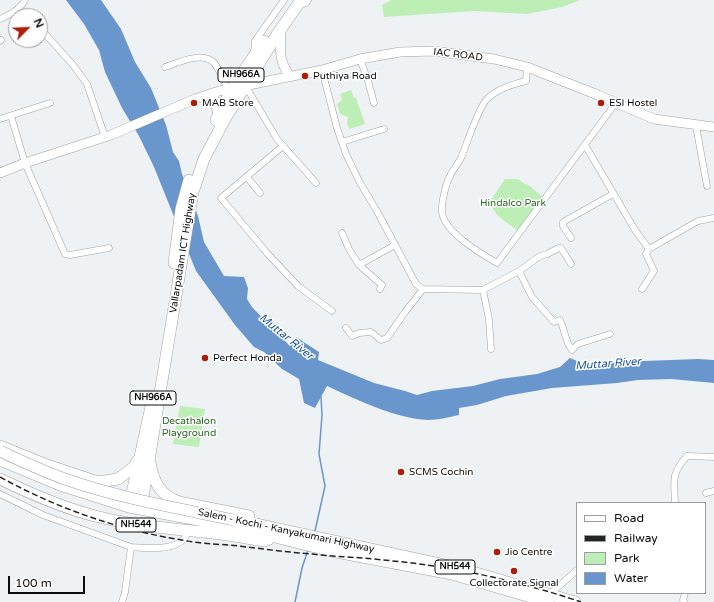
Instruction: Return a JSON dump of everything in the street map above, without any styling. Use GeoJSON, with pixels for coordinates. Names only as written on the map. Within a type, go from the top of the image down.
{"type":"FeatureCollection","features":[{"type":"Feature","properties":{"kind":"highway","name":"Vallarpadam ICT Highway"},"geometry":{"type":"LineString","coordinates":[[141,510],[145,458],[155,388],[174,288],[181,209],[186,188],[201,157],[230,88],[297,2]]}},
{"type":"Feature","properties":{"kind":"highway","name":"Vallarpadam ICT Highway"},"geometry":{"type":"LineString","coordinates":[[201,157],[297,2]]}},
{"type":"Feature","properties":{"kind":"highway"},"geometry":{"type":"LineString","coordinates":[[0,446],[47,465],[98,482],[118,479],[145,458],[161,491],[169,498],[179,502],[255,517],[263,525]]}},
{"type":"Feature","properties":{"kind":"highway","name":"Salem - Kochi - Kanyakumari Highway"},"geometry":{"type":"LineString","coordinates":[[0,451],[20,462],[65,479],[147,502],[263,525],[296,538],[459,568],[549,598],[575,602]]}},
{"type":"Feature","properties":{"kind":"highway","name":"Vallarpadam ICT Highway"},"geometry":{"type":"LineString","coordinates":[[129,507],[145,458]]}},
{"type":"Feature","properties":{"kind":"highway","name":"Salem - Kochi - Kanyakumari Highway"},"geometry":{"type":"LineString","coordinates":[[0,460],[60,486],[129,507],[231,526],[278,538],[296,538]]}},
{"type":"Feature","properties":{"kind":"highway","name":"NH544"},"geometry":{"type":"LineString","coordinates":[[0,479],[60,504],[98,517],[134,524],[264,541],[278,538]]}},
{"type":"Feature","properties":{"kind":"main road"},"geometry":{"type":"LineString","coordinates":[[281,29],[281,56],[284,67],[290,76]]}},
{"type":"Feature","properties":{"kind":"main road","name":"IAC ROAD"},"geometry":{"type":"LineString","coordinates":[[0,173],[25,163],[108,136],[212,93],[230,88],[322,70],[360,59],[400,52],[434,51],[494,59],[527,67],[654,119],[696,126],[714,127]]}},
{"type":"Feature","properties":{"kind":"main road"},"geometry":{"type":"LineString","coordinates":[[212,93],[218,115]]}},
{"type":"Feature","properties":{"kind":"street"},"geometry":{"type":"LineString","coordinates":[[0,19],[11,15],[23,4],[25,0]]}},
{"type":"Feature","properties":{"kind":"street"},"geometry":{"type":"LineString","coordinates":[[254,56],[255,41],[284,0]]}},
{"type":"Feature","properties":{"kind":"street"},"geometry":{"type":"LineString","coordinates":[[297,2],[306,2],[308,0]]}},
{"type":"Feature","properties":{"kind":"street"},"geometry":{"type":"LineString","coordinates":[[48,37],[73,65],[87,84],[108,136]]}},
{"type":"Feature","properties":{"kind":"street"},"geometry":{"type":"LineString","coordinates":[[165,67],[197,58],[211,60],[230,88]]}},
{"type":"Feature","properties":{"kind":"street"},"geometry":{"type":"LineString","coordinates":[[360,59],[374,103]]}},
{"type":"Feature","properties":{"kind":"street"},"geometry":{"type":"LineString","coordinates":[[527,67],[526,81],[514,84],[499,91],[487,99],[480,110],[460,159],[449,176],[442,212],[447,225],[468,243],[497,263],[615,104]]}},
{"type":"Feature","properties":{"kind":"street"},"geometry":{"type":"LineString","coordinates":[[322,70],[346,154],[359,181],[416,284],[423,289],[483,290],[519,271],[540,256],[559,248],[561,248],[571,264]]}},
{"type":"Feature","properties":{"kind":"street"},"geometry":{"type":"LineString","coordinates":[[245,85],[266,122],[283,146],[316,183]]}},
{"type":"Feature","properties":{"kind":"street"},"geometry":{"type":"LineString","coordinates":[[0,118],[11,116],[50,103]]}},
{"type":"Feature","properties":{"kind":"street"},"geometry":{"type":"LineString","coordinates":[[11,116],[25,163],[65,254],[70,255],[109,248]]}},
{"type":"Feature","properties":{"kind":"street"},"geometry":{"type":"LineString","coordinates":[[696,126],[707,186]]}},
{"type":"Feature","properties":{"kind":"street"},"geometry":{"type":"LineString","coordinates":[[342,142],[384,129]]}},
{"type":"Feature","properties":{"kind":"street"},"geometry":{"type":"LineString","coordinates":[[584,144],[613,194],[620,202],[635,230],[649,249]]}},
{"type":"Feature","properties":{"kind":"street"},"geometry":{"type":"LineString","coordinates":[[283,146],[221,198],[267,253],[298,286],[332,311]]}},
{"type":"Feature","properties":{"kind":"street"},"geometry":{"type":"LineString","coordinates":[[247,177],[260,193]]}},
{"type":"Feature","properties":{"kind":"street"},"geometry":{"type":"LineString","coordinates":[[571,238],[563,226],[563,222],[613,194]]}},
{"type":"Feature","properties":{"kind":"street"},"geometry":{"type":"LineString","coordinates":[[642,289],[654,271],[646,254],[649,249],[698,221],[714,218]]}},
{"type":"Feature","properties":{"kind":"street"},"geometry":{"type":"LineString","coordinates":[[342,233],[349,249],[359,265],[382,285],[380,289]]}},
{"type":"Feature","properties":{"kind":"street"},"geometry":{"type":"LineString","coordinates":[[359,265],[395,245]]}},
{"type":"Feature","properties":{"kind":"street"},"geometry":{"type":"LineString","coordinates":[[519,271],[532,297],[554,322],[560,320],[568,346],[572,350],[578,344],[610,334]]}},
{"type":"Feature","properties":{"kind":"street"},"geometry":{"type":"LineString","coordinates":[[346,328],[352,336],[360,333],[371,332],[381,340],[387,338],[423,289]]}},
{"type":"Feature","properties":{"kind":"street"},"geometry":{"type":"LineString","coordinates":[[483,290],[489,319],[491,349]]}},
{"type":"Feature","properties":{"kind":"street"},"geometry":{"type":"LineString","coordinates":[[674,502],[674,478],[678,467],[687,456],[714,457]]}},
{"type":"Feature","properties":{"kind":"street"},"geometry":{"type":"LineString","coordinates":[[706,493],[714,491]]}},
{"type":"Feature","properties":{"kind":"street"},"geometry":{"type":"LineString","coordinates":[[0,494],[43,515],[131,547],[159,548],[174,545],[184,539],[188,530]]}},
{"type":"Feature","properties":{"kind":"street"},"geometry":{"type":"LineString","coordinates":[[122,602],[125,592],[131,547]]}},
{"type":"Feature","properties":{"kind":"street"},"geometry":{"type":"LineString","coordinates":[[549,598],[576,571]]}},
{"type":"Feature","properties":{"kind":"green space"},"geometry":{"type":"Polygon","coordinates":[[[391,0],[580,0],[562,7],[528,14],[474,11],[384,17],[382,5],[391,0]]]}},
{"type":"Feature","properties":{"kind":"green space"},"geometry":{"type":"Polygon","coordinates":[[[351,90],[354,98],[356,98],[365,124],[349,129],[347,123],[348,117],[340,114],[337,104],[342,100],[340,94],[351,90]]]}},
{"type":"Feature","properties":{"kind":"green space","name":"Hindalco Park"},"geometry":{"type":"Polygon","coordinates":[[[505,179],[517,179],[531,187],[542,196],[518,231],[498,216],[489,203],[505,179]]]}},
{"type":"Feature","properties":{"kind":"green space","name":"Decathalon Playground"},"geometry":{"type":"Polygon","coordinates":[[[180,406],[205,409],[199,447],[173,444],[180,406]]]}},
{"type":"Feature","properties":{"kind":"water","name":"Muttar River"},"geometry":{"type":"Polygon","coordinates":[[[66,0],[101,0],[121,29],[135,62],[151,88],[166,125],[173,152],[179,161],[182,174],[198,216],[204,242],[224,276],[244,277],[248,288],[247,299],[252,307],[288,344],[296,344],[296,337],[319,352],[318,360],[374,383],[417,395],[432,391],[473,386],[500,379],[537,374],[560,367],[570,358],[591,367],[617,362],[698,359],[714,360],[714,383],[671,379],[638,380],[552,388],[506,396],[477,405],[459,408],[459,415],[432,420],[416,419],[390,412],[327,386],[315,408],[304,403],[299,379],[282,369],[264,352],[254,347],[235,325],[196,271],[154,167],[139,136],[122,108],[105,72],[99,50],[84,24],[66,0]]]}},
{"type":"Feature","properties":{"kind":"waterway"},"geometry":{"type":"LineString","coordinates":[[315,531],[325,486],[319,454],[322,415],[321,397]]}},
{"type":"Feature","properties":{"kind":"waterway"},"geometry":{"type":"LineString","coordinates":[[295,602],[302,568],[308,550]]}},
{"type":"Feature","properties":{"kind":"railway"},"geometry":{"type":"LineString","coordinates":[[0,477],[43,499],[66,508],[111,524],[158,536],[203,543],[433,566],[508,581],[581,602]]}},
{"type":"Feature","properties":{"kind":"place","name":"Puthiya Road"},"geometry":{"type":"Point","coordinates":[305,76]}},
{"type":"Feature","properties":{"kind":"place","name":"MAB Store"},"geometry":{"type":"Point","coordinates":[194,103]}},
{"type":"Feature","properties":{"kind":"place","name":"ESI Hostel"},"geometry":{"type":"Point","coordinates":[601,103]}},
{"type":"Feature","properties":{"kind":"place","name":"Perfect Honda"},"geometry":{"type":"Point","coordinates":[205,358]}},
{"type":"Feature","properties":{"kind":"place","name":"SCMS Cochin"},"geometry":{"type":"Point","coordinates":[401,472]}},
{"type":"Feature","properties":{"kind":"place","name":"Jio Centre"},"geometry":{"type":"Point","coordinates":[497,552]}},
{"type":"Feature","properties":{"kind":"place","name":"Collectorate Signal"},"geometry":{"type":"Point","coordinates":[514,571]}}]}
